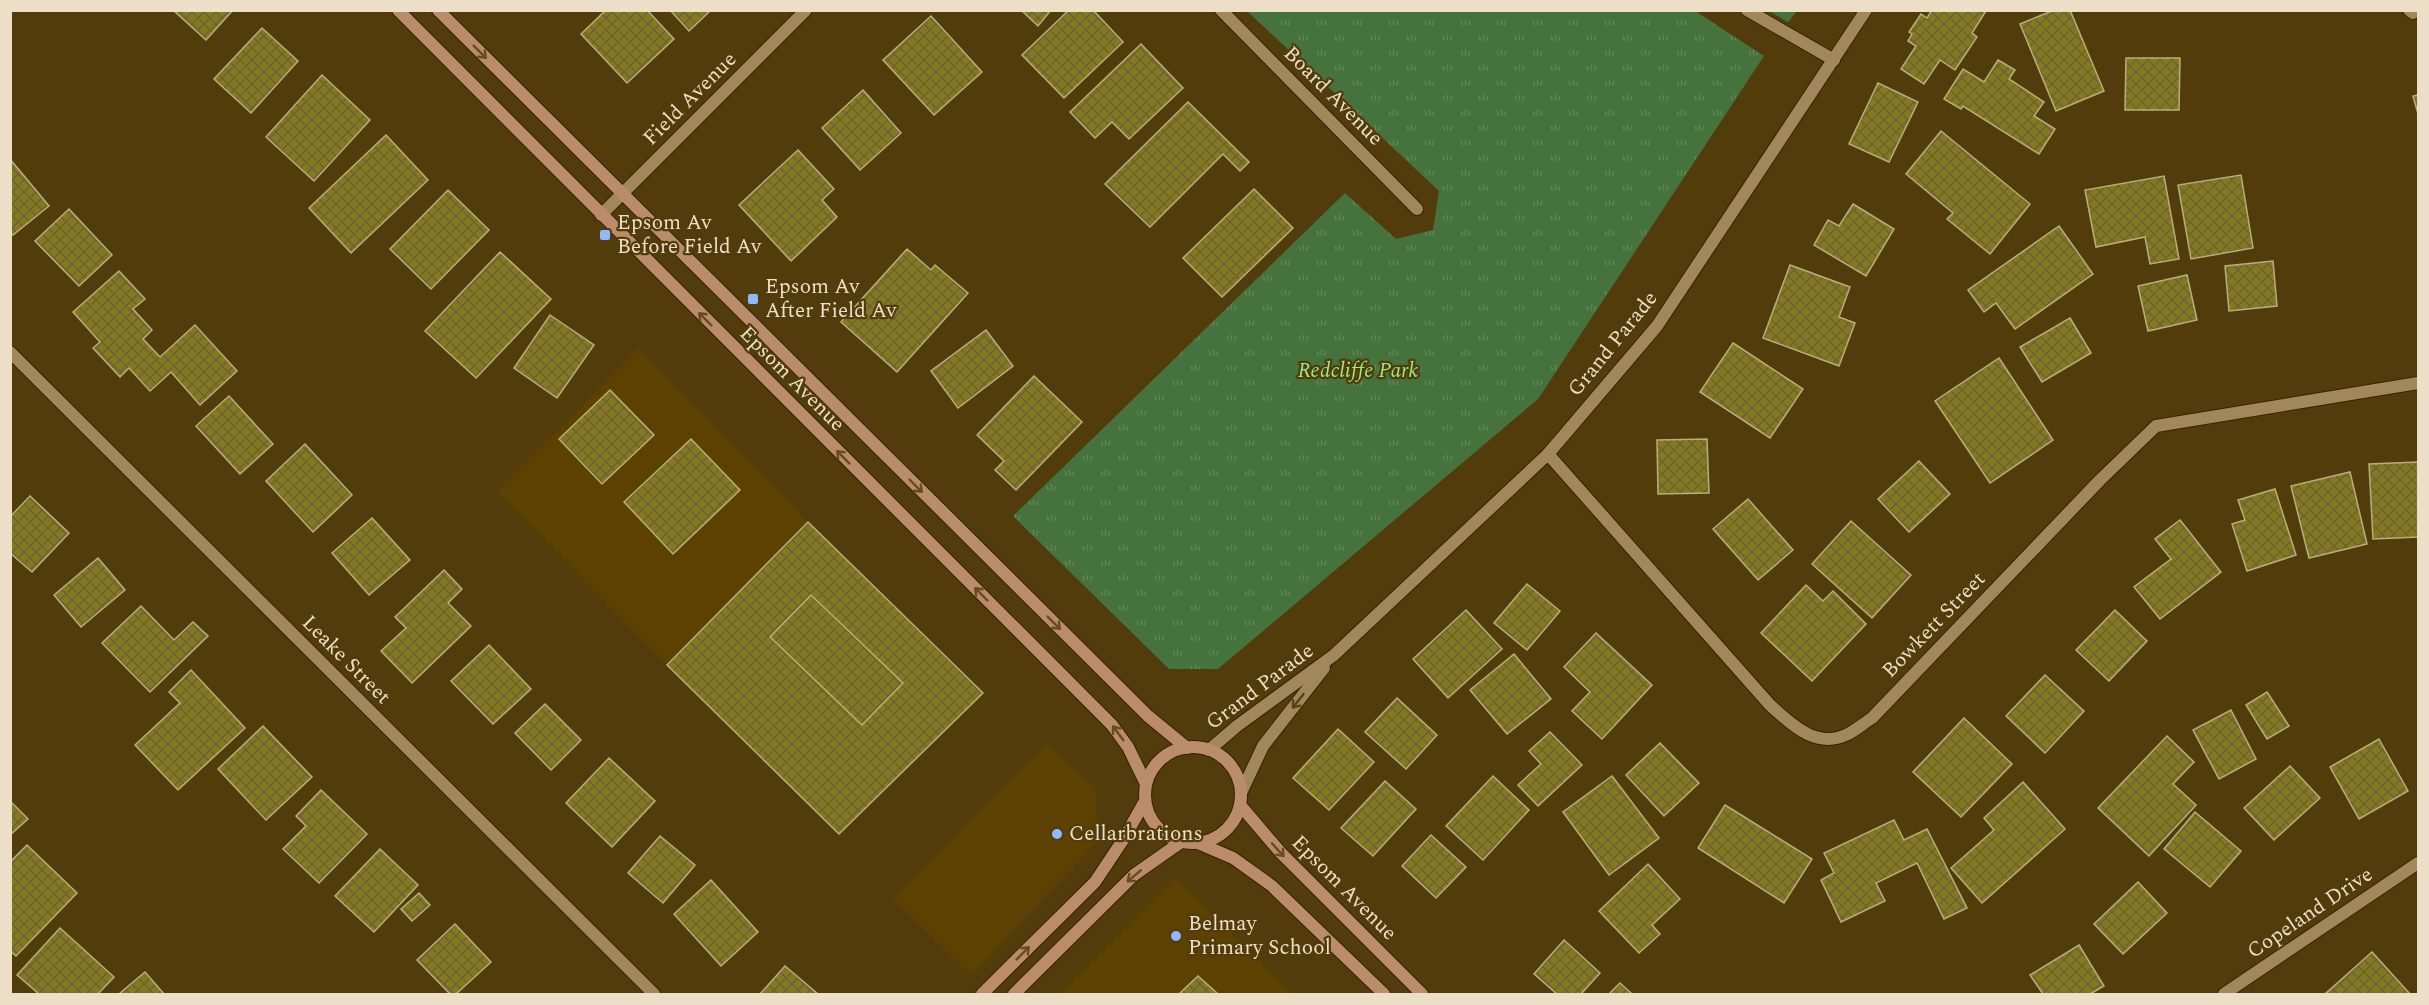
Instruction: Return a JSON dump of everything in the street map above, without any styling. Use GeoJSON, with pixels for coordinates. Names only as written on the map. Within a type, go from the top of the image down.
{"type":"FeatureCollection","features":[{"type":"Feature","properties":{"kind":"street","name":"Epsom Avenue"},"geometry":{"type":"LineString","coordinates":[[398,10],[1112,725],[1128,747],[1146,784]]}},
{"type":"Feature","properties":{"kind":"street","name":"Epsom Avenue"},"geometry":{"type":"LineString","coordinates":[[438,10],[1148,716],[1187,748]]}},
{"type":"Feature","properties":{"kind":"street","name":"Field Avenue"},"geometry":{"type":"LineString","coordinates":[[601,215],[806,10]]}},
{"type":"Feature","properties":{"kind":"street","name":"Board Avenue"},"geometry":{"type":"LineString","coordinates":[[1221,10],[1417,209]]}},
{"type":"Feature","properties":{"kind":"street"},"geometry":{"type":"LineString","coordinates":[[1747,10],[1834,60]]}},
{"type":"Feature","properties":{"kind":"street","name":"Grand Parade"},"geometry":{"type":"LineString","coordinates":[[1209,750],[1237,726],[1334,655],[1548,454],[1657,326],[1866,10]]}},
{"type":"Feature","properties":{"kind":"street","name":"Leake Street"},"geometry":{"type":"LineString","coordinates":[[10,352],[654,994]]}},
{"type":"Feature","properties":{"kind":"street","name":"Bowkett Street"},"geometry":{"type":"LineString","coordinates":[[1548,454],[1770,705],[1800,732],[1822,738],[1847,735],[1872,718],[2100,480],[2156,426],[2418,383]]}},
{"type":"Feature","properties":{"kind":"street","name":"Grand Parade"},"geometry":{"type":"LineString","coordinates":[[1241,799],[1263,746],[1334,655]]}},
{"type":"Feature","properties":{"kind":"street"},"geometry":{"type":"LineString","coordinates":[[1187,748],[1209,750],[1228,762],[1235,771],[1241,799],[1236,817],[1229,827],[1210,841],[1181,842],[1168,837],[1156,827],[1145,801],[1146,784],[1151,771],[1161,759],[1173,751],[1187,748]]}},
{"type":"Feature","properties":{"kind":"street","name":"Epsom Avenue"},"geometry":{"type":"LineString","coordinates":[[1241,799],[1281,853],[1422,994]]}},
{"type":"Feature","properties":{"kind":"street"},"geometry":{"type":"LineString","coordinates":[[981,994],[1095,882],[1145,801]]}},
{"type":"Feature","properties":{"kind":"street"},"geometry":{"type":"LineString","coordinates":[[1014,994],[1134,875],[1181,842]]}},
{"type":"Feature","properties":{"kind":"street"},"geometry":{"type":"LineString","coordinates":[[1198,843],[1233,858],[1272,886],[1384,994]]}},
{"type":"Feature","properties":{"kind":"street","name":"Copeland Drive"},"geometry":{"type":"LineString","coordinates":[[2224,994],[2418,863]]}},
{"type":"Feature","properties":{"kind":"shaded area"},"geometry":{"type":"Polygon","coordinates":[[[639,348],[808,522],[667,665],[497,491],[639,348]]]}},
{"type":"Feature","properties":{"kind":"shaded area"},"geometry":{"type":"Polygon","coordinates":[[[1046,744],[1095,788],[1099,840],[971,975],[893,899],[1046,744]]]}},
{"type":"Feature","properties":{"kind":"shaded area","name":"Belmay Primary School"},"geometry":{"type":"Polygon","coordinates":[[[1175,877],[1293,994],[1059,994],[1175,877]]]}},
{"type":"Feature","properties":{"kind":"green space","name":"Redcliffe Park"},"geometry":{"type":"Polygon","coordinates":[[[1247,11],[1695,11],[1764,56],[1538,399],[1218,669],[1169,669],[1013,516],[1345,193],[1396,239],[1433,230],[1439,191],[1247,11]]]}},
{"type":"Feature","properties":{"kind":"green space"},"geometry":{"type":"Polygon","coordinates":[[[1769,11],[1797,11],[1788,22],[1769,11]]]}},
{"type":"Feature","properties":{"kind":"building"},"geometry":{"type":"Polygon","coordinates":[[[173,10],[233,10],[206,40],[173,10]]]}},
{"type":"Feature","properties":{"kind":"building"},"geometry":{"type":"Polygon","coordinates":[[[606,10],[647,10],[674,39],[627,83],[581,34],[606,10]]]}},
{"type":"Feature","properties":{"kind":"building"},"geometry":{"type":"Polygon","coordinates":[[[670,10],[711,10],[689,31],[670,10]]]}},
{"type":"Feature","properties":{"kind":"building"},"geometry":{"type":"Polygon","coordinates":[[[1021,10],[1051,10],[1038,26],[1021,10]]]}},
{"type":"Feature","properties":{"kind":"building"},"geometry":{"type":"Polygon","coordinates":[[[1069,10],[1093,10],[1123,42],[1064,98],[1022,55],[1069,10]]]}},
{"type":"Feature","properties":{"kind":"building"},"geometry":{"type":"Polygon","coordinates":[[[1932,10],[1986,11],[1972,33],[1977,37],[1955,70],[1940,60],[1924,84],[1901,69],[1916,46],[1908,41],[1912,34],[1909,32],[1921,14],[1927,18],[1932,10]]]}},
{"type":"Feature","properties":{"kind":"building"},"geometry":{"type":"Polygon","coordinates":[[[2054,10],[2070,10],[2104,91],[2056,111],[2020,24],[2054,10]]]}},
{"type":"Feature","properties":{"kind":"building"},"geometry":{"type":"Polygon","coordinates":[[[931,16],[982,72],[934,115],[883,60],[931,16]]]}},
{"type":"Feature","properties":{"kind":"building"},"geometry":{"type":"Polygon","coordinates":[[[262,28],[298,61],[251,113],[214,79],[262,28]]]}},
{"type":"Feature","properties":{"kind":"building"},"geometry":{"type":"Polygon","coordinates":[[[1141,44],[1183,88],[1129,139],[1112,122],[1095,138],[1070,112],[1141,44]]]}},
{"type":"Feature","properties":{"kind":"building"},"geometry":{"type":"Polygon","coordinates":[[[2126,58],[2180,58],[2179,110],[2125,110],[2126,58]]]}},
{"type":"Feature","properties":{"kind":"building"},"geometry":{"type":"Polygon","coordinates":[[[1998,60],[2015,70],[2009,79],[2044,102],[2034,116],[2055,129],[2039,154],[1963,106],[1961,109],[1944,99],[1963,69],[1984,82],[1998,60]]]}},
{"type":"Feature","properties":{"kind":"building"},"geometry":{"type":"Polygon","coordinates":[[[322,75],[370,120],[314,181],[266,137],[322,75]]]}},
{"type":"Feature","properties":{"kind":"building"},"geometry":{"type":"Polygon","coordinates":[[[1878,83],[1918,102],[1889,162],[1849,144],[1878,83]]]}},
{"type":"Feature","properties":{"kind":"building"},"geometry":{"type":"Polygon","coordinates":[[[863,90],[901,133],[860,170],[822,128],[863,90]]]}},
{"type":"Feature","properties":{"kind":"building"},"geometry":{"type":"Polygon","coordinates":[[[2418,95],[2418,114],[2413,96],[2418,95]]]}},
{"type":"Feature","properties":{"kind":"building"},"geometry":{"type":"Polygon","coordinates":[[[1188,102],[1249,162],[1240,171],[1223,154],[1150,227],[1105,184],[1188,102]]]}},
{"type":"Feature","properties":{"kind":"building"},"geometry":{"type":"Polygon","coordinates":[[[1941,131],[2030,204],[1990,254],[1947,219],[1953,213],[1906,174],[1941,131]]]}},
{"type":"Feature","properties":{"kind":"building"},"geometry":{"type":"Polygon","coordinates":[[[386,135],[428,180],[351,253],[309,208],[386,135]]]}},
{"type":"Feature","properties":{"kind":"building"},"geometry":{"type":"Polygon","coordinates":[[[798,150],[834,189],[822,200],[837,217],[791,261],[739,205],[798,150]]]}},
{"type":"Feature","properties":{"kind":"building"},"geometry":{"type":"Polygon","coordinates":[[[10,159],[49,206],[13,235],[10,232],[10,159]]]}},
{"type":"Feature","properties":{"kind":"building"},"geometry":{"type":"Polygon","coordinates":[[[2241,175],[2253,248],[2191,259],[2178,185],[2241,175]]]}},
{"type":"Feature","properties":{"kind":"building"},"geometry":{"type":"Polygon","coordinates":[[[2164,176],[2179,259],[2150,264],[2145,237],[2096,247],[2085,190],[2164,176]]]}},
{"type":"Feature","properties":{"kind":"building"},"geometry":{"type":"Polygon","coordinates":[[[1254,189],[1293,228],[1222,297],[1183,258],[1254,189]]]}},
{"type":"Feature","properties":{"kind":"building"},"geometry":{"type":"Polygon","coordinates":[[[448,190],[489,230],[431,289],[390,249],[448,190]]]}},
{"type":"Feature","properties":{"kind":"building"},"geometry":{"type":"Polygon","coordinates":[[[1853,204],[1894,229],[1866,276],[1814,245],[1828,220],[1839,226],[1853,204]]]}},
{"type":"Feature","properties":{"kind":"building"},"geometry":{"type":"Polygon","coordinates":[[[69,209],[112,255],[79,286],[35,241],[69,209]]]}},
{"type":"Feature","properties":{"kind":"building"},"geometry":{"type":"Polygon","coordinates":[[[2059,226],[2093,274],[2015,329],[1996,303],[1984,312],[1968,290],[2059,226]]]}},
{"type":"Feature","properties":{"kind":"building"},"geometry":{"type":"Polygon","coordinates":[[[907,249],[931,270],[935,265],[968,293],[897,372],[841,322],[907,249]]]}},
{"type":"Feature","properties":{"kind":"building"},"geometry":{"type":"Polygon","coordinates":[[[500,252],[551,299],[476,378],[425,331],[500,252]]]}},
{"type":"Feature","properties":{"kind":"building"},"geometry":{"type":"Polygon","coordinates":[[[2273,261],[2277,306],[2229,311],[2225,266],[2273,261]]]}},
{"type":"Feature","properties":{"kind":"building"},"geometry":{"type":"Polygon","coordinates":[[[1790,265],[1850,287],[1839,317],[1855,323],[1839,366],[1763,338],[1790,265]]]}},
{"type":"Feature","properties":{"kind":"building"},"geometry":{"type":"Polygon","coordinates":[[[119,271],[145,299],[133,309],[152,330],[143,339],[160,357],[195,325],[237,371],[200,405],[171,372],[150,391],[129,368],[120,377],[93,348],[100,342],[73,312],[119,271]]]}},
{"type":"Feature","properties":{"kind":"building"},"geometry":{"type":"Polygon","coordinates":[[[2187,275],[2197,320],[2148,331],[2138,286],[2187,275]]]}},
{"type":"Feature","properties":{"kind":"building"},"geometry":{"type":"Polygon","coordinates":[[[550,315],[594,345],[557,398],[514,368],[550,315]]]}},
{"type":"Feature","properties":{"kind":"building"},"geometry":{"type":"Polygon","coordinates":[[[2070,318],[2091,353],[2042,382],[2020,347],[2070,318]]]}},
{"type":"Feature","properties":{"kind":"building"},"geometry":{"type":"Polygon","coordinates":[[[986,330],[1013,366],[958,408],[931,371],[986,330]]]}},
{"type":"Feature","properties":{"kind":"building"},"geometry":{"type":"Polygon","coordinates":[[[1733,343],[1803,389],[1770,438],[1700,392],[1733,343]]]}},
{"type":"Feature","properties":{"kind":"building"},"geometry":{"type":"Polygon","coordinates":[[[1999,358],[2053,440],[1990,483],[1935,401],[1999,358]]]}},
{"type":"Feature","properties":{"kind":"building"},"geometry":{"type":"Polygon","coordinates":[[[1034,376],[1082,422],[1016,490],[995,470],[1004,461],[977,435],[1034,376]]]}},
{"type":"Feature","properties":{"kind":"building"},"geometry":{"type":"Polygon","coordinates":[[[610,390],[654,435],[602,484],[559,439],[610,390]]]}},
{"type":"Feature","properties":{"kind":"building"},"geometry":{"type":"Polygon","coordinates":[[[229,396],[273,444],[240,474],[196,426],[229,396]]]}},
{"type":"Feature","properties":{"kind":"building"},"geometry":{"type":"Polygon","coordinates":[[[691,439],[740,490],[673,554],[624,502],[691,439]]]}},
{"type":"Feature","properties":{"kind":"building"},"geometry":{"type":"Polygon","coordinates":[[[1707,439],[1709,493],[1658,494],[1657,440],[1707,439]]]}},
{"type":"Feature","properties":{"kind":"building"},"geometry":{"type":"Polygon","coordinates":[[[305,444],[352,495],[313,532],[266,481],[305,444]]]}},
{"type":"Feature","properties":{"kind":"building"},"geometry":{"type":"Polygon","coordinates":[[[1919,461],[1950,494],[1909,532],[1878,499],[1919,461]]]}},
{"type":"Feature","properties":{"kind":"building"},"geometry":{"type":"Polygon","coordinates":[[[2418,462],[2418,537],[2373,539],[2369,464],[2418,462]]]}},
{"type":"Feature","properties":{"kind":"building"},"geometry":{"type":"Polygon","coordinates":[[[2350,472],[2367,544],[2309,558],[2291,486],[2350,472]]]}},
{"type":"Feature","properties":{"kind":"building"},"geometry":{"type":"Polygon","coordinates":[[[2275,489],[2296,555],[2247,571],[2232,524],[2245,520],[2238,500],[2275,489]]]}},
{"type":"Feature","properties":{"kind":"building"},"geometry":{"type":"Polygon","coordinates":[[[30,496],[69,533],[32,572],[10,553],[10,517],[30,496]]]}},
{"type":"Feature","properties":{"kind":"building"},"geometry":{"type":"Polygon","coordinates":[[[1748,499],[1793,550],[1758,580],[1713,529],[1748,499]]]}},
{"type":"Feature","properties":{"kind":"building"},"geometry":{"type":"Polygon","coordinates":[[[372,518],[410,560],[369,595],[332,553],[372,518]]]}},
{"type":"Feature","properties":{"kind":"building"},"geometry":{"type":"Polygon","coordinates":[[[2180,520],[2221,572],[2160,619],[2134,587],[2171,559],[2155,539],[2180,520]]]}},
{"type":"Feature","properties":{"kind":"building"},"geometry":{"type":"Polygon","coordinates":[[[1851,521],[1911,575],[1872,618],[1812,564],[1851,521]]]}},
{"type":"Feature","properties":{"kind":"building"},"geometry":{"type":"Polygon","coordinates":[[[808,522],[983,693],[839,834],[667,665],[808,522]]]}},
{"type":"Feature","properties":{"kind":"building"},"geometry":{"type":"Polygon","coordinates":[[[98,558],[125,590],[81,627],[54,595],[98,558]]]}},
{"type":"Feature","properties":{"kind":"building"},"geometry":{"type":"Polygon","coordinates":[[[444,570],[462,589],[448,603],[471,626],[412,683],[381,651],[406,628],[395,617],[444,570]]]}},
{"type":"Feature","properties":{"kind":"building"},"geometry":{"type":"Polygon","coordinates":[[[1527,584],[1560,611],[1527,650],[1494,623],[1527,584]]]}},
{"type":"Feature","properties":{"kind":"building"},"geometry":{"type":"Polygon","coordinates":[[[1806,585],[1823,601],[1833,591],[1866,624],[1812,681],[1761,633],[1806,585]]]}},
{"type":"Feature","properties":{"kind":"building"},"geometry":{"type":"Polygon","coordinates":[[[811,595],[903,683],[862,725],[770,637],[811,595]]]}},
{"type":"Feature","properties":{"kind":"building"},"geometry":{"type":"Polygon","coordinates":[[[141,606],[174,640],[193,622],[208,636],[150,692],[102,643],[141,606]]]}},
{"type":"Feature","properties":{"kind":"building"},"geometry":{"type":"Polygon","coordinates":[[[1466,610],[1502,649],[1448,698],[1413,659],[1466,610]]]}},
{"type":"Feature","properties":{"kind":"building"},"geometry":{"type":"Polygon","coordinates":[[[2115,610],[2147,641],[2109,681],[2076,650],[2115,610]]]}},
{"type":"Feature","properties":{"kind":"building"},"geometry":{"type":"Polygon","coordinates":[[[1596,633],[1652,685],[1602,739],[1572,711],[1590,692],[1564,667],[1596,633]]]}},
{"type":"Feature","properties":{"kind":"building"},"geometry":{"type":"Polygon","coordinates":[[[489,645],[531,689],[493,724],[451,681],[489,645]]]}},
{"type":"Feature","properties":{"kind":"building"},"geometry":{"type":"Polygon","coordinates":[[[1514,654],[1551,699],[1507,734],[1470,690],[1514,654]]]}},
{"type":"Feature","properties":{"kind":"building"},"geometry":{"type":"Polygon","coordinates":[[[191,670],[245,728],[178,790],[135,745],[180,703],[169,692],[191,670]]]}},
{"type":"Feature","properties":{"kind":"building"},"geometry":{"type":"Polygon","coordinates":[[[2045,675],[2084,711],[2045,753],[2006,716],[2045,675]]]}},
{"type":"Feature","properties":{"kind":"building"},"geometry":{"type":"Polygon","coordinates":[[[2267,692],[2289,726],[2267,739],[2246,705],[2267,692]]]}},
{"type":"Feature","properties":{"kind":"building"},"geometry":{"type":"Polygon","coordinates":[[[1397,698],[1437,735],[1406,769],[1365,732],[1397,698]]]}},
{"type":"Feature","properties":{"kind":"building"},"geometry":{"type":"Polygon","coordinates":[[[545,704],[581,740],[551,770],[515,733],[545,704]]]}},
{"type":"Feature","properties":{"kind":"building"},"geometry":{"type":"Polygon","coordinates":[[[2231,710],[2256,759],[2219,779],[2193,730],[2231,710]]]}},
{"type":"Feature","properties":{"kind":"building"},"geometry":{"type":"Polygon","coordinates":[[[1964,718],[2012,764],[1961,817],[1913,772],[1964,718]]]}},
{"type":"Feature","properties":{"kind":"building"},"geometry":{"type":"Polygon","coordinates":[[[263,726],[312,777],[266,820],[218,769],[263,726]]]}},
{"type":"Feature","properties":{"kind":"building"},"geometry":{"type":"Polygon","coordinates":[[[1338,729],[1374,762],[1329,810],[1293,778],[1338,729]]]}},
{"type":"Feature","properties":{"kind":"building"},"geometry":{"type":"Polygon","coordinates":[[[1550,732],[1582,765],[1538,806],[1518,785],[1541,764],[1529,751],[1550,732]]]}},
{"type":"Feature","properties":{"kind":"building"},"geometry":{"type":"Polygon","coordinates":[[[2167,736],[2194,762],[2173,784],[2196,805],[2149,856],[2098,808],[2167,736]]]}},
{"type":"Feature","properties":{"kind":"building"},"geometry":{"type":"Polygon","coordinates":[[[2379,739],[2408,791],[2359,819],[2330,767],[2379,739]]]}},
{"type":"Feature","properties":{"kind":"building"},"geometry":{"type":"Polygon","coordinates":[[[1660,743],[1699,783],[1664,816],[1626,775],[1660,743]]]}},
{"type":"Feature","properties":{"kind":"building"},"geometry":{"type":"Polygon","coordinates":[[[609,758],[655,801],[612,847],[566,803],[609,758]]]}},
{"type":"Feature","properties":{"kind":"building"},"geometry":{"type":"Polygon","coordinates":[[[2290,766],[2320,798],[2274,840],[2244,808],[2290,766]]]}},
{"type":"Feature","properties":{"kind":"building"},"geometry":{"type":"Polygon","coordinates":[[[1493,776],[1529,810],[1483,860],[1446,826],[1493,776]]]}},
{"type":"Feature","properties":{"kind":"building"},"geometry":{"type":"Polygon","coordinates":[[[1612,776],[1659,838],[1609,875],[1563,812],[1612,776]]]}},
{"type":"Feature","properties":{"kind":"building"},"geometry":{"type":"Polygon","coordinates":[[[1385,781],[1416,809],[1373,856],[1341,828],[1385,781]]]}},
{"type":"Feature","properties":{"kind":"building"},"geometry":{"type":"Polygon","coordinates":[[[2023,782],[2065,829],[1982,903],[1951,868],[1994,830],[1984,818],[2023,782]]]}},
{"type":"Feature","properties":{"kind":"building"},"geometry":{"type":"Polygon","coordinates":[[[321,790],[367,834],[319,883],[283,849],[306,826],[296,816],[321,790]]]}},
{"type":"Feature","properties":{"kind":"building"},"geometry":{"type":"Polygon","coordinates":[[[10,801],[28,819],[10,835],[10,801]]]}},
{"type":"Feature","properties":{"kind":"building"},"geometry":{"type":"Polygon","coordinates":[[[1725,805],[1812,859],[1784,903],[1698,848],[1725,805]]]}},
{"type":"Feature","properties":{"kind":"building"},"geometry":{"type":"Polygon","coordinates":[[[2195,812],[2241,851],[2210,887],[2164,849],[2195,812]]]}},
{"type":"Feature","properties":{"kind":"building"},"geometry":{"type":"Polygon","coordinates":[[[1894,820],[1904,840],[1927,829],[1967,908],[1944,919],[1917,863],[1876,883],[1885,901],[1841,922],[1821,880],[1834,873],[1824,853],[1894,820]]]}},
{"type":"Feature","properties":{"kind":"building"},"geometry":{"type":"Polygon","coordinates":[[[1431,835],[1466,867],[1436,898],[1402,866],[1431,835]]]}},
{"type":"Feature","properties":{"kind":"building"},"geometry":{"type":"Polygon","coordinates":[[[660,836],[695,865],[663,903],[628,873],[660,836]]]}},
{"type":"Feature","properties":{"kind":"building"},"geometry":{"type":"Polygon","coordinates":[[[27,845],[77,893],[16,956],[10,951],[10,862],[27,845]]]}},
{"type":"Feature","properties":{"kind":"building"},"geometry":{"type":"Polygon","coordinates":[[[380,849],[418,885],[374,932],[335,896],[380,849]]]}},
{"type":"Feature","properties":{"kind":"building"},"geometry":{"type":"Polygon","coordinates":[[[1648,864],[1680,899],[1652,925],[1660,934],[1639,953],[1599,911],[1648,864]]]}},
{"type":"Feature","properties":{"kind":"building"},"geometry":{"type":"Polygon","coordinates":[[[711,880],[758,932],[721,966],[674,914],[711,880]]]}},
{"type":"Feature","properties":{"kind":"building"},"geometry":{"type":"Polygon","coordinates":[[[2138,882],[2167,913],[2123,954],[2094,924],[2138,882]]]}},
{"type":"Feature","properties":{"kind":"building"},"geometry":{"type":"Polygon","coordinates":[[[419,893],[430,905],[412,921],[401,909],[419,893]]]}},
{"type":"Feature","properties":{"kind":"building"},"geometry":{"type":"Polygon","coordinates":[[[455,924],[491,962],[456,994],[450,994],[417,960],[455,924]]]}},
{"type":"Feature","properties":{"kind":"building"},"geometry":{"type":"Polygon","coordinates":[[[60,928],[114,977],[98,994],[39,994],[17,975],[60,928]]]}},
{"type":"Feature","properties":{"kind":"building"},"geometry":{"type":"Polygon","coordinates":[[[1564,940],[1600,973],[1581,994],[1557,994],[1534,974],[1564,940]]]}},
{"type":"Feature","properties":{"kind":"building"},"geometry":{"type":"Polygon","coordinates":[[[2079,945],[2104,986],[2090,994],[2043,994],[2030,975],[2079,945]]]}},
{"type":"Feature","properties":{"kind":"building"},"geometry":{"type":"Polygon","coordinates":[[[2372,952],[2410,994],[2325,994],[2372,952]]]}},
{"type":"Feature","properties":{"kind":"building"},"geometry":{"type":"Polygon","coordinates":[[[785,966],[818,994],[760,994],[785,966]]]}},
{"type":"Feature","properties":{"kind":"building"},"geometry":{"type":"Polygon","coordinates":[[[145,972],[164,994],[119,994],[145,972]]]}},
{"type":"Feature","properties":{"kind":"building"},"geometry":{"type":"Polygon","coordinates":[[[1198,976],[1218,994],[1179,994],[1198,976]]]}},
{"type":"Feature","properties":{"kind":"building"},"geometry":{"type":"Polygon","coordinates":[[[1620,983],[1632,994],[1609,994],[1620,983]]]}},
{"type":"Feature","properties":{"kind":"place","name":"Epsom Av Before Field Av"},"geometry":{"type":"Point","coordinates":[605,235]}},
{"type":"Feature","properties":{"kind":"place","name":"Epsom Av After Field Av"},"geometry":{"type":"Point","coordinates":[753,299]}},
{"type":"Feature","properties":{"kind":"place","name":"Cellarbrations"},"geometry":{"type":"Point","coordinates":[1057,834]}},
{"type":"Feature","properties":{"kind":"place","name":"Belmay Primary School"},"geometry":{"type":"Point","coordinates":[1176,936]}}]}
